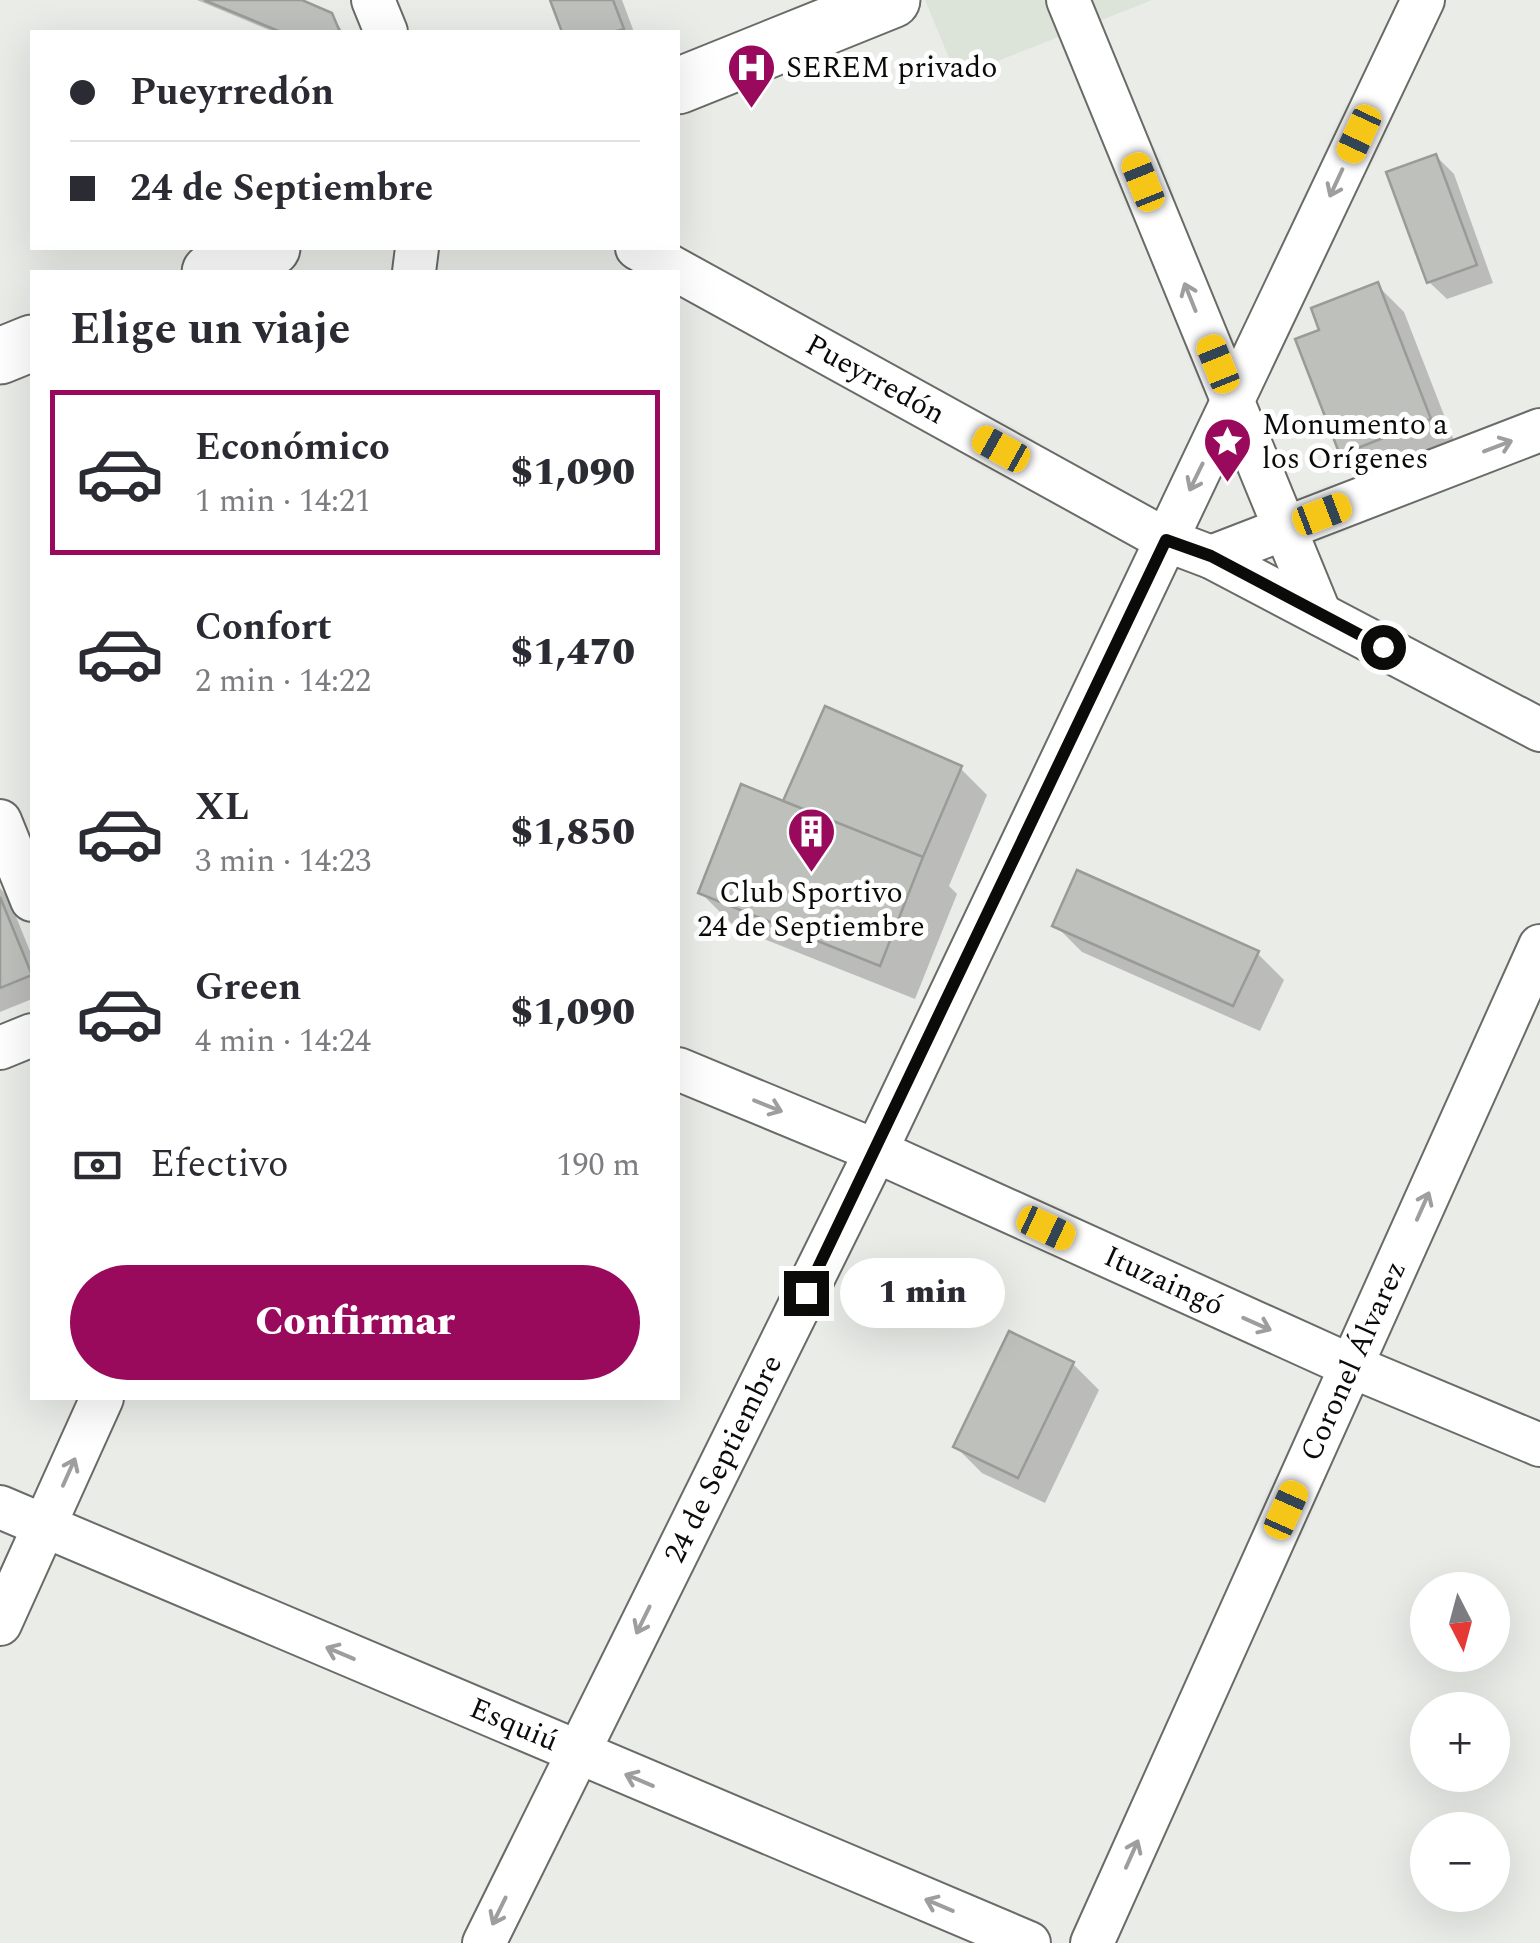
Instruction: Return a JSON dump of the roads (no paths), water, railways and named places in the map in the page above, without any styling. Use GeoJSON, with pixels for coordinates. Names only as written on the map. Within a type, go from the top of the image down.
{"type":"FeatureCollection","features":[{"type":"Feature","properties":{"kind":"main road"},"geometry":{"type":"LineString","coordinates":[[680,85],[892,0]]}},
{"type":"Feature","properties":{"kind":"main road"},"geometry":{"type":"LineString","coordinates":[[215,270],[267,250]]}},
{"type":"Feature","properties":{"kind":"main road"},"geometry":{"type":"LineString","coordinates":[[0,356],[30,344]]}},
{"type":"Feature","properties":{"kind":"street"},"geometry":{"type":"LineString","coordinates":[[373,0],[385,30]]}},
{"type":"Feature","properties":{"kind":"street"},"geometry":{"type":"LineString","coordinates":[[1068,0],[1320,614]]}},
{"type":"Feature","properties":{"kind":"street","name":"24 de Septiembre"},"geometry":{"type":"LineString","coordinates":[[484,1943],[876,1151],[1423,0]]}},
{"type":"Feature","properties":{"kind":"street","name":"Pueyrredón"},"geometry":{"type":"LineString","coordinates":[[641,250],[677,270]]}},
{"type":"Feature","properties":{"kind":"street","name":"Pueyrredón"},"geometry":{"type":"LineString","coordinates":[[680,272],[1166,540],[1211,556],[1540,730]]}},
{"type":"Feature","properties":{"kind":"street"},"geometry":{"type":"LineString","coordinates":[[1211,556],[1540,430]]}},
{"type":"Feature","properties":{"kind":"street"},"geometry":{"type":"LineString","coordinates":[[0,821],[30,895]]}},
{"type":"Feature","properties":{"kind":"street","name":"Coronel Álvarez"},"geometry":{"type":"LineString","coordinates":[[1092,1943],[1540,946]]}},
{"type":"Feature","properties":{"kind":"street"},"geometry":{"type":"LineString","coordinates":[[0,1048],[30,1035]]}},
{"type":"Feature","properties":{"kind":"street","name":"Ituzaingó"},"geometry":{"type":"LineString","coordinates":[[680,1071],[876,1151],[1350,1366],[1540,1445]]}},
{"type":"Feature","properties":{"kind":"street"},"geometry":{"type":"LineString","coordinates":[[0,1624],[101,1400]]}},
{"type":"Feature","properties":{"kind":"street","name":"Esquiú"},"geometry":{"type":"LineString","coordinates":[[0,1507],[1028,1943]]}},
{"type":"Feature","properties":{"kind":"place","name":"SEREM privado"},"geometry":{"type":"Point","coordinates":[751,110]}},
{"type":"Feature","properties":{"kind":"place","name":"Monumento a los Orígenes"},"geometry":{"type":"Point","coordinates":[1227,484]}},
{"type":"Feature","properties":{"kind":"place","name":"Club Sportivo 24 de Septiembre"},"geometry":{"type":"Point","coordinates":[811,874]}}]}
